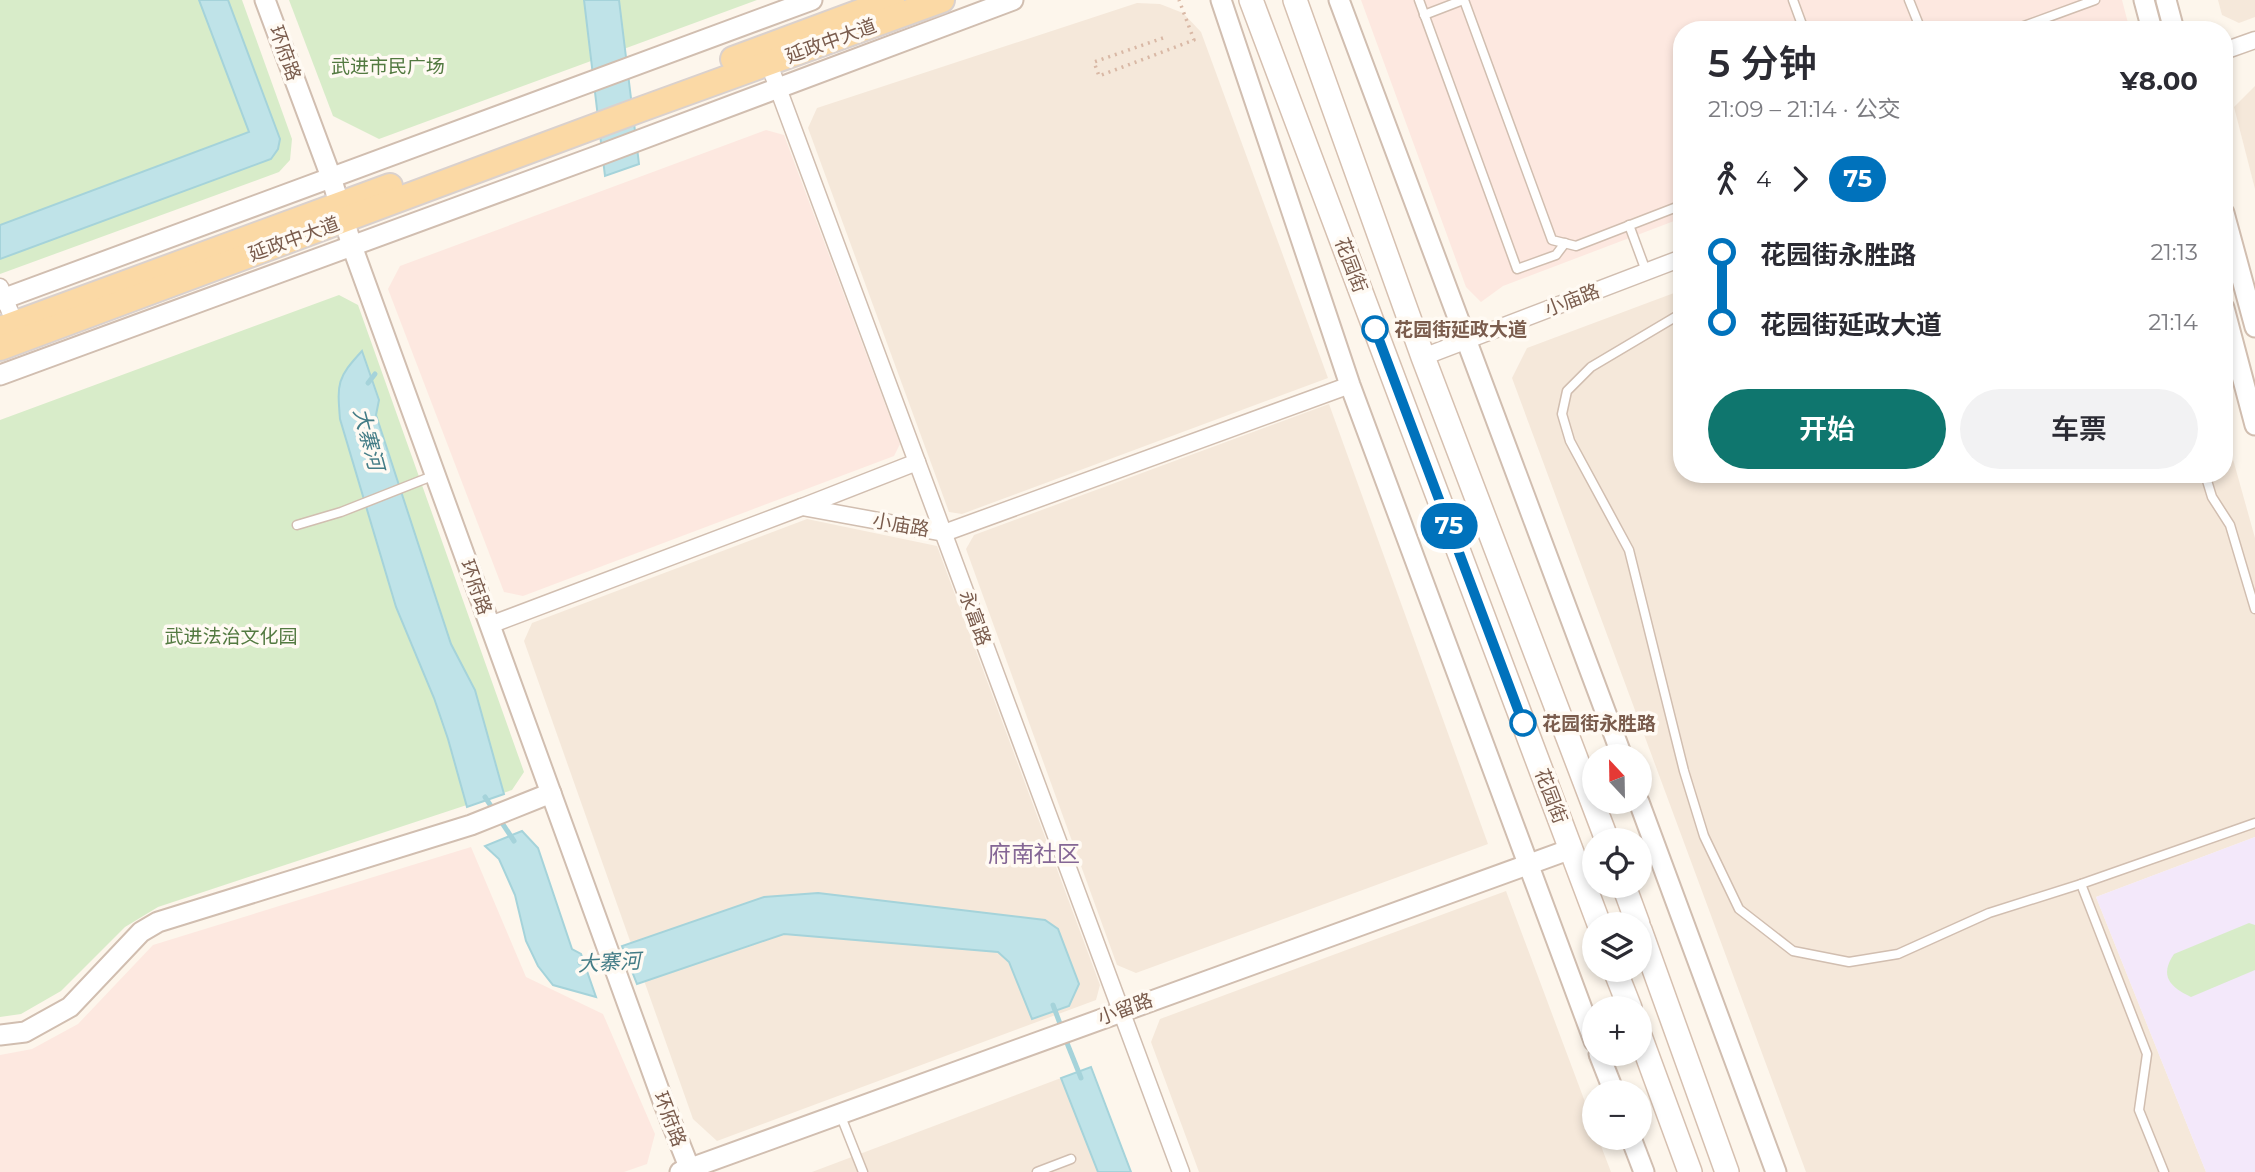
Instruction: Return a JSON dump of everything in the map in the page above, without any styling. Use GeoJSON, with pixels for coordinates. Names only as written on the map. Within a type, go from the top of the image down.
{"type":"FeatureCollection","features":[{"type":"Feature","properties":{"kind":"main road","name":"延政中大道"},"geometry":{"type":"LineString","coordinates":[[0,348],[342,213],[639,102],[892,0]]}},
{"type":"Feature","properties":{"kind":"main road","name":"延政中大道"},"geometry":{"type":"LineString","coordinates":[[639,102],[769,64],[942,0]]}},
{"type":"Feature","properties":{"kind":"main road","name":"花园街"},"geometry":{"type":"LineString","coordinates":[[1251,0],[1595,912]]}},
{"type":"Feature","properties":{"kind":"main road","name":"花园街"},"geometry":{"type":"LineString","coordinates":[[1294,0],[1423,357],[1602,828]]}},
{"type":"Feature","properties":{"kind":"main road","name":"延政中大道"},"geometry":{"type":"LineString","coordinates":[[7,326],[342,213]]}},
{"type":"Feature","properties":{"kind":"main road"},"geometry":{"type":"LineString","coordinates":[[1652,963],[1727,1172]]}},
{"type":"Feature","properties":{"kind":"main road"},"geometry":{"type":"LineString","coordinates":[[1651,1066],[1690,1172]]}},
{"type":"Feature","properties":{"kind":"street","name":"环府路"},"geometry":{"type":"LineString","coordinates":[[265,0],[687,1171]]}},
{"type":"Feature","properties":{"kind":"street"},"geometry":{"type":"LineString","coordinates":[[7,326],[1,295],[812,0]]}},
{"type":"Feature","properties":{"kind":"street"},"geometry":{"type":"LineString","coordinates":[[0,375],[1013,0]]}},
{"type":"Feature","properties":{"kind":"street"},"geometry":{"type":"LineString","coordinates":[[1221,0],[1350,384],[1582,1009]]}},
{"type":"Feature","properties":{"kind":"street"},"geometry":{"type":"LineString","coordinates":[[1339,0],[1618,744]]}},
{"type":"Feature","properties":{"kind":"street"},"geometry":{"type":"LineString","coordinates":[[2144,0],[2150,21]]}},
{"type":"Feature","properties":{"kind":"street"},"geometry":{"type":"LineString","coordinates":[[2166,0],[2172,21]]}},
{"type":"Feature","properties":{"kind":"street"},"geometry":{"type":"LineString","coordinates":[[2233,48],[2255,40]]}},
{"type":"Feature","properties":{"kind":"street","name":"永富路"},"geometry":{"type":"LineString","coordinates":[[769,64],[1181,1172]]}},
{"type":"Feature","properties":{"kind":"street"},"geometry":{"type":"LineString","coordinates":[[2233,246],[2255,327]]}},
{"type":"Feature","properties":{"kind":"street","name":"小庙路"},"geometry":{"type":"LineString","coordinates":[[1423,357],[1673,261]]}},
{"type":"Feature","properties":{"kind":"street"},"geometry":{"type":"LineString","coordinates":[[2233,342],[2255,425]]}},
{"type":"Feature","properties":{"kind":"street","name":"小庙路"},"geometry":{"type":"LineString","coordinates":[[802,507],[944,533],[1350,384]]}},
{"type":"Feature","properties":{"kind":"street"},"geometry":{"type":"LineString","coordinates":[[490,625],[917,462]]}},
{"type":"Feature","properties":{"kind":"street"},"geometry":{"type":"LineString","coordinates":[[0,1035],[25,1032],[70,1007],[141,932],[158,922],[471,825],[551,793]]}},
{"type":"Feature","properties":{"kind":"street"},"geometry":{"type":"LineString","coordinates":[[1643,814],[1776,1172]]}},
{"type":"Feature","properties":{"kind":"street","name":"小留路"},"geometry":{"type":"LineString","coordinates":[[687,1171],[1571,849]]}},
{"type":"Feature","properties":{"kind":"street"},"geometry":{"type":"LineString","coordinates":[[1636,1150],[1644,1172]]}},
{"type":"Feature","properties":{"kind":"lane"},"geometry":{"type":"LineString","coordinates":[[1419,0],[1517,269],[1556,255],[1565,243]]}},
{"type":"Feature","properties":{"kind":"lane"},"geometry":{"type":"LineString","coordinates":[[1424,15],[1464,0],[1552,240],[1576,246],[1673,208]]}},
{"type":"Feature","properties":{"kind":"lane"},"geometry":{"type":"LineString","coordinates":[[1793,0],[1801,21]]}},
{"type":"Feature","properties":{"kind":"lane"},"geometry":{"type":"LineString","coordinates":[[1909,0],[1917,21]]}},
{"type":"Feature","properties":{"kind":"lane"},"geometry":{"type":"LineString","coordinates":[[2046,21],[2095,0]]}},
{"type":"Feature","properties":{"kind":"lane"},"geometry":{"type":"LineString","coordinates":[[1629,225],[1646,271]]}},
{"type":"Feature","properties":{"kind":"lane"},"geometry":{"type":"LineString","coordinates":[[1673,318],[1591,367],[1567,391],[1562,414],[1570,441],[1629,550],[1684,771],[1704,836],[1739,909],[1793,951],[1849,962],[1898,954],[1989,913],[2255,823]]}},
{"type":"Feature","properties":{"kind":"lane"},"geometry":{"type":"LineString","coordinates":[[297,525],[341,512],[435,475]]}},
{"type":"Feature","properties":{"kind":"lane"},"geometry":{"type":"LineString","coordinates":[[2208,483],[2212,497],[2230,525],[2255,609]]}},
{"type":"Feature","properties":{"kind":"lane"},"geometry":{"type":"LineString","coordinates":[[2081,884],[2147,1054],[2139,1110],[2164,1172]]}},
{"type":"Feature","properties":{"kind":"lane"},"geometry":{"type":"LineString","coordinates":[[840,1114],[863,1172]]}},
{"type":"Feature","properties":{"kind":"lane"},"geometry":{"type":"LineString","coordinates":[[1037,1172],[1071,1159]]}},
{"type":"Feature","properties":{"kind":"path"},"geometry":{"type":"LineString","coordinates":[[1163,38],[1094,62],[1099,76],[1194,40],[1179,0]]}},
{"type":"Feature","properties":{"kind":"shaded area"},"geometry":{"type":"Polygon","coordinates":[[[1361,0],[2122,0],[2127,21],[1673,21],[1673,221],[1503,286],[1481,302],[1466,287],[1361,0]]]}},
{"type":"Feature","properties":{"kind":"shaded area"},"geometry":{"type":"Polygon","coordinates":[[[2218,0],[2255,0],[2255,17],[2239,23],[2222,15],[2218,0]]]}},
{"type":"Feature","properties":{"kind":"shaded area"},"geometry":{"type":"Polygon","coordinates":[[[1137,3],[1160,4],[1183,13],[1201,32],[1328,378],[962,514],[949,512],[808,128],[817,108],[1137,3]]]}},
{"type":"Feature","properties":{"kind":"shaded area"},"geometry":{"type":"Polygon","coordinates":[[[2255,86],[2255,189],[2234,107],[2255,86]]]}},
{"type":"Feature","properties":{"kind":"shaded area"},"geometry":{"type":"Polygon","coordinates":[[[766,130],[784,135],[900,444],[894,456],[523,596],[504,592],[388,289],[400,266],[766,130]]]}},
{"type":"Feature","properties":{"kind":"shaded area"},"geometry":{"type":"Polygon","coordinates":[[[1673,293],[1673,483],[2233,483],[2233,459],[2255,538],[2255,837],[2096,897],[2206,1172],[1806,1172],[1652,756],[1652,744],[1648,744],[1512,378],[1527,348],[1673,293]]]}},
{"type":"Feature","properties":{"kind":"shaded area"},"geometry":{"type":"Polygon","coordinates":[[[1329,404],[1488,844],[1136,973],[1117,965],[966,549],[974,535],[1329,404]]]}},
{"type":"Feature","properties":{"kind":"shaded area"},"geometry":{"type":"Polygon","coordinates":[[[807,519],[937,546],[1100,985],[1096,1000],[717,1141],[693,1119],[524,641],[532,623],[807,519]]]}},
{"type":"Feature","properties":{"kind":"shaded area"},"geometry":{"type":"Polygon","coordinates":[[[2255,837],[2255,1172],[2206,1172],[2096,897],[2255,837]]]}},
{"type":"Feature","properties":{"kind":"shaded area"},"geometry":{"type":"Polygon","coordinates":[[[471,847],[526,977],[603,1014],[655,1134],[647,1164],[624,1172],[0,1172],[0,1055],[32,1049],[78,1024],[153,945],[471,847]]]}},
{"type":"Feature","properties":{"kind":"shaded area"},"geometry":{"type":"Polygon","coordinates":[[[1506,891],[1582,1094],[1582,1150],[1603,1150],[1611,1172],[1199,1172],[1151,1042],[1160,1019],[1506,891]]]}},
{"type":"Feature","properties":{"kind":"shaded area"},"geometry":{"type":"Polygon","coordinates":[[[1061,1078],[1098,1172],[812,1172],[1061,1078]]]}},
{"type":"Feature","properties":{"kind":"green space"},"geometry":{"type":"Polygon","coordinates":[[[0,0],[242,0],[292,139],[290,160],[279,172],[0,274],[0,0]]]}},
{"type":"Feature","properties":{"kind":"green space","name":"武进市民广场"},"geometry":{"type":"Polygon","coordinates":[[[289,0],[757,0],[379,139],[333,116],[289,0]]]}},
{"type":"Feature","properties":{"kind":"green space","name":"武进法治文化园"},"geometry":{"type":"Polygon","coordinates":[[[339,295],[358,305],[524,772],[512,790],[158,907],[125,927],[61,991],[21,1014],[0,1017],[0,420],[339,295]]]}},
{"type":"Feature","properties":{"kind":"green space"},"geometry":{"type":"Polygon","coordinates":[[[2249,923],[2255,925],[2255,970],[2191,997],[2172,985],[2167,969],[2174,954],[2249,923]]]}},
{"type":"Feature","properties":{"kind":"water"},"geometry":{"type":"Polygon","coordinates":[[[199,0],[228,0],[280,139],[278,149],[271,159],[0,259],[0,225],[249,132],[199,0]]]}},
{"type":"Feature","properties":{"kind":"water"},"geometry":{"type":"Polygon","coordinates":[[[584,0],[619,0],[639,164],[605,176],[584,0]]]}},
{"type":"Feature","properties":{"kind":"water"},"geometry":{"type":"Polygon","coordinates":[[[362,351],[379,400],[376,415],[451,644],[475,690],[504,794],[467,807],[434,698],[396,607],[340,419],[340,382],[362,351]]]}},
{"type":"Feature","properties":{"kind":"water"},"geometry":{"type":"Polygon","coordinates":[[[522,831],[538,848],[572,949],[581,954],[596,997],[553,985],[538,966],[526,941],[515,895],[499,859],[485,846],[522,831]]]}},
{"type":"Feature","properties":{"kind":"water"},"geometry":{"type":"Polygon","coordinates":[[[818,893],[1045,920],[1058,929],[1079,984],[1069,1006],[1032,1019],[1009,962],[998,952],[784,934],[637,984],[622,946],[764,897],[818,893]]]}},
{"type":"Feature","properties":{"kind":"water"},"geometry":{"type":"Polygon","coordinates":[[[1091,1067],[1131,1172],[1098,1172],[1061,1078],[1091,1067]]]}},
{"type":"Feature","properties":{"kind":"waterway","name":"大寨河"},"geometry":{"type":"LineString","coordinates":[[368,383],[375,374]]}},
{"type":"Feature","properties":{"kind":"waterway","name":"大寨河"},"geometry":{"type":"LineString","coordinates":[[485,797],[514,841]]}},
{"type":"Feature","properties":{"kind":"waterway","name":"大寨河"},"geometry":{"type":"LineString","coordinates":[[580,963],[608,962]]}},
{"type":"Feature","properties":{"kind":"waterway","name":"大寨河"},"geometry":{"type":"LineString","coordinates":[[1053,1005],[1062,1029]]}},
{"type":"Feature","properties":{"kind":"waterway","name":"大寨河"},"geometry":{"type":"LineString","coordinates":[[1065,1038],[1081,1078]]}},
{"type":"Feature","properties":{"kind":"bus line","name":"75"},"geometry":{"type":"LineString","coordinates":[[1375,329],[1523,723]]}},
{"type":"Feature","properties":{"kind":"place","name":"花园街延政大道"},"geometry":{"type":"Point","coordinates":[1375,329]}},
{"type":"Feature","properties":{"kind":"place","name":"花园街永胜路"},"geometry":{"type":"Point","coordinates":[1523,723]}},
{"type":"Feature","properties":{"kind":"district","name":"府南社区"},"geometry":{"type":"Point","coordinates":[1034,854]}}]}
